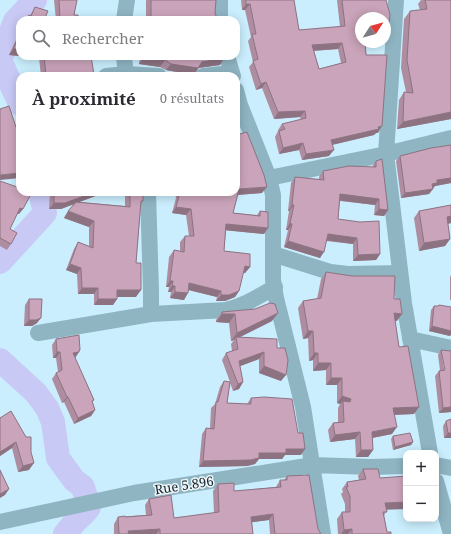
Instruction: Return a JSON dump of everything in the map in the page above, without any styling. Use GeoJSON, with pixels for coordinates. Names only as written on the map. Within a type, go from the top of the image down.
{"type":"FeatureCollection","features":[{"type":"Feature","properties":{"kind":"street"},"geometry":{"type":"LineString","coordinates":[[125,16],[127,0]]}},
{"type":"Feature","properties":{"kind":"street"},"geometry":{"type":"LineString","coordinates":[[220,0],[220,16]]}},
{"type":"Feature","properties":{"kind":"street"},"geometry":{"type":"LineString","coordinates":[[396,0],[386,154],[400,273],[429,450]]}},
{"type":"Feature","properties":{"kind":"street"},"geometry":{"type":"LineString","coordinates":[[124,60],[126,72]]}},
{"type":"Feature","properties":{"kind":"street"},"geometry":{"type":"LineString","coordinates":[[228,60],[231,72]]}},
{"type":"Feature","properties":{"kind":"street"},"geometry":{"type":"LineString","coordinates":[[240,105],[269,178],[273,195],[273,254],[275,287],[302,400],[324,534]]}},
{"type":"Feature","properties":{"kind":"street"},"geometry":{"type":"LineString","coordinates":[[269,178],[386,154],[451,138]]}},
{"type":"Feature","properties":{"kind":"street"},"geometry":{"type":"LineString","coordinates":[[148,196],[151,314]]}},
{"type":"Feature","properties":{"kind":"street"},"geometry":{"type":"LineString","coordinates":[[273,254],[330,272],[348,274],[400,273]]}},
{"type":"Feature","properties":{"kind":"street"},"geometry":{"type":"LineString","coordinates":[[38,333],[151,314],[238,308],[275,287]]}},
{"type":"Feature","properties":{"kind":"street"},"geometry":{"type":"LineString","coordinates":[[410,339],[451,348]]}},
{"type":"Feature","properties":{"kind":"street","name":"Rue 5.896"},"geometry":{"type":"LineString","coordinates":[[0,522],[134,493],[313,465],[371,467],[403,466]]}},
{"type":"Feature","properties":{"kind":"street"},"geometry":{"type":"LineString","coordinates":[[439,466],[451,468]]}},
{"type":"Feature","properties":{"kind":"street"},"geometry":{"type":"LineString","coordinates":[[437,486],[451,534]]}},
{"type":"Feature","properties":{"kind":"building"},"geometry":{"type":"Polygon","coordinates":[[[59,0],[77,0],[74,15],[78,16],[60,16],[59,0]]]}},
{"type":"Feature","properties":{"kind":"building"},"geometry":{"type":"Polygon","coordinates":[[[151,0],[216,0],[215,13],[216,16],[151,16],[151,0]]]}},
{"type":"Feature","properties":{"kind":"building"},"geometry":{"type":"Polygon","coordinates":[[[246,0],[294,0],[299,30],[345,26],[342,0],[386,0],[389,12],[355,12],[355,48],[365,48],[366,55],[387,55],[382,126],[378,127],[379,129],[331,140],[334,150],[306,154],[303,143],[283,148],[279,131],[285,129],[282,124],[306,118],[305,111],[278,112],[266,82],[261,84],[253,61],[258,59],[252,34],[256,34],[250,4],[246,4],[246,0]],[[342,43],[312,45],[319,69],[346,62],[342,43]]]}},
{"type":"Feature","properties":{"kind":"building"},"geometry":{"type":"Polygon","coordinates":[[[425,0],[451,0],[451,112],[403,122],[404,92],[413,93],[407,60],[410,11],[427,9],[425,0]]]}},
{"type":"Feature","properties":{"kind":"building"},"geometry":{"type":"Polygon","coordinates":[[[35,7],[48,11],[46,16],[31,16],[35,7]]]}},
{"type":"Feature","properties":{"kind":"building"},"geometry":{"type":"Polygon","coordinates":[[[44,60],[92,60],[94,72],[46,72],[44,60]]]}},
{"type":"Feature","properties":{"kind":"building"},"geometry":{"type":"Polygon","coordinates":[[[165,60],[213,60],[202,62],[198,68],[171,64],[165,60]]]}},
{"type":"Feature","properties":{"kind":"building"},"geometry":{"type":"Polygon","coordinates":[[[9,106],[16,127],[16,173],[0,175],[0,109],[9,106]]]}},
{"type":"Feature","properties":{"kind":"building"},"geometry":{"type":"Polygon","coordinates":[[[247,132],[264,175],[267,187],[240,189],[240,134],[247,132]]]}},
{"type":"Feature","properties":{"kind":"building"},"geometry":{"type":"Polygon","coordinates":[[[451,145],[451,178],[437,180],[437,183],[432,184],[433,189],[405,193],[400,156],[431,148],[451,145]]]}},
{"type":"Feature","properties":{"kind":"building"},"geometry":{"type":"Polygon","coordinates":[[[382,159],[388,210],[379,209],[379,199],[340,194],[338,219],[360,222],[379,221],[380,254],[358,255],[357,238],[328,234],[324,252],[288,241],[292,224],[290,223],[294,205],[292,205],[295,177],[324,180],[323,171],[349,166],[376,167],[376,161],[382,159]]]}},
{"type":"Feature","properties":{"kind":"building"},"geometry":{"type":"Polygon","coordinates":[[[0,181],[16,187],[16,196],[30,196],[23,209],[20,208],[10,229],[17,233],[11,244],[0,238],[0,181]]]}},
{"type":"Feature","properties":{"kind":"building"},"geometry":{"type":"Polygon","coordinates":[[[54,196],[84,196],[65,203],[54,203],[54,196]]]}},
{"type":"Feature","properties":{"kind":"building"},"geometry":{"type":"Polygon","coordinates":[[[130,196],[143,196],[143,201],[141,201],[136,263],[141,263],[141,290],[117,290],[117,299],[98,299],[98,288],[82,288],[81,268],[70,264],[78,242],[93,248],[94,221],[68,211],[76,202],[130,207],[130,196]]]}},
{"type":"Feature","properties":{"kind":"building"},"geometry":{"type":"Polygon","coordinates":[[[179,196],[237,196],[233,213],[260,216],[260,211],[268,212],[268,228],[226,224],[224,251],[250,254],[250,267],[245,266],[239,291],[229,295],[221,295],[221,291],[189,283],[188,293],[175,292],[175,286],[172,286],[173,281],[170,281],[174,250],[184,252],[185,236],[194,236],[191,209],[176,207],[179,196]]]}},
{"type":"Feature","properties":{"kind":"building"},"geometry":{"type":"Polygon","coordinates":[[[451,205],[451,216],[447,217],[450,239],[424,243],[419,211],[451,205]]]}},
{"type":"Feature","properties":{"kind":"building"},"geometry":{"type":"Polygon","coordinates":[[[326,272],[352,276],[395,276],[394,299],[400,299],[402,313],[394,313],[399,347],[408,346],[419,407],[393,408],[397,427],[372,432],[373,450],[361,450],[360,432],[335,435],[333,423],[344,422],[343,401],[350,402],[351,399],[342,396],[342,378],[331,378],[331,363],[318,363],[318,353],[314,353],[313,331],[308,331],[303,301],[321,298],[326,272]]]}},
{"type":"Feature","properties":{"kind":"building"},"geometry":{"type":"Polygon","coordinates":[[[29,299],[42,299],[41,318],[29,320],[29,299]]]}},
{"type":"Feature","properties":{"kind":"building"},"geometry":{"type":"Polygon","coordinates":[[[270,303],[275,304],[278,313],[237,333],[235,314],[222,314],[222,312],[255,309],[270,303]]]}},
{"type":"Feature","properties":{"kind":"building"},"geometry":{"type":"Polygon","coordinates":[[[439,305],[451,307],[451,331],[432,326],[434,306],[439,305]]]}},
{"type":"Feature","properties":{"kind":"building"},"geometry":{"type":"Polygon","coordinates":[[[79,335],[80,350],[79,352],[73,353],[94,400],[92,401],[95,410],[78,418],[56,373],[62,370],[60,352],[57,352],[56,339],[79,335]]]}},
{"type":"Feature","properties":{"kind":"building"},"geometry":{"type":"Polygon","coordinates":[[[236,337],[277,339],[277,348],[285,348],[288,360],[286,375],[264,366],[264,352],[239,361],[243,382],[238,384],[226,353],[238,349],[236,337]]]}},
{"type":"Feature","properties":{"kind":"building"},"geometry":{"type":"Polygon","coordinates":[[[441,350],[451,351],[451,407],[443,408],[439,371],[445,370],[441,350]]]}},
{"type":"Feature","properties":{"kind":"building"},"geometry":{"type":"Polygon","coordinates":[[[224,381],[230,382],[227,403],[251,404],[251,398],[264,397],[292,399],[298,433],[303,433],[305,449],[286,449],[286,453],[259,453],[259,458],[251,460],[203,461],[206,428],[214,429],[216,402],[218,402],[224,381]]]}},
{"type":"Feature","properties":{"kind":"building"},"geometry":{"type":"Polygon","coordinates":[[[11,411],[26,437],[31,437],[31,452],[34,463],[23,466],[16,442],[0,452],[0,418],[11,411]]]}},
{"type":"Feature","properties":{"kind":"building"},"geometry":{"type":"Polygon","coordinates":[[[451,419],[451,433],[448,433],[446,421],[451,419]]]}},
{"type":"Feature","properties":{"kind":"building"},"geometry":{"type":"Polygon","coordinates":[[[410,433],[413,442],[395,447],[393,436],[410,433]]]}},
{"type":"Feature","properties":{"kind":"building"},"geometry":{"type":"Polygon","coordinates":[[[363,469],[378,469],[380,478],[403,476],[403,502],[385,503],[387,512],[383,512],[387,532],[391,532],[391,534],[352,534],[352,529],[344,530],[342,512],[350,512],[350,496],[346,487],[348,487],[347,482],[366,479],[363,469]]]}},
{"type":"Feature","properties":{"kind":"building"},"geometry":{"type":"Polygon","coordinates":[[[0,470],[9,489],[0,494],[0,470]]]}},
{"type":"Feature","properties":{"kind":"building"},"geometry":{"type":"Polygon","coordinates":[[[309,475],[318,529],[321,534],[275,534],[273,514],[251,517],[253,534],[160,534],[160,529],[128,531],[129,534],[119,534],[118,517],[152,515],[149,499],[171,495],[174,518],[219,512],[218,484],[234,483],[234,491],[281,487],[280,480],[287,480],[287,476],[309,475]]]}},
{"type":"Feature","properties":{"kind":"waterway"},"geometry":{"type":"LineString","coordinates":[[20,16],[35,0]]}},
{"type":"Feature","properties":{"kind":"waterway"},"geometry":{"type":"LineString","coordinates":[[16,20],[0,60],[16,95]]}},
{"type":"Feature","properties":{"kind":"waterway"},"geometry":{"type":"LineString","coordinates":[[0,262],[45,213],[41,196]]}},
{"type":"Feature","properties":{"kind":"waterway"},"geometry":{"type":"LineString","coordinates":[[0,360],[36,393],[47,408],[53,422],[58,458],[74,480],[83,487],[89,507],[65,534]]}}]}
